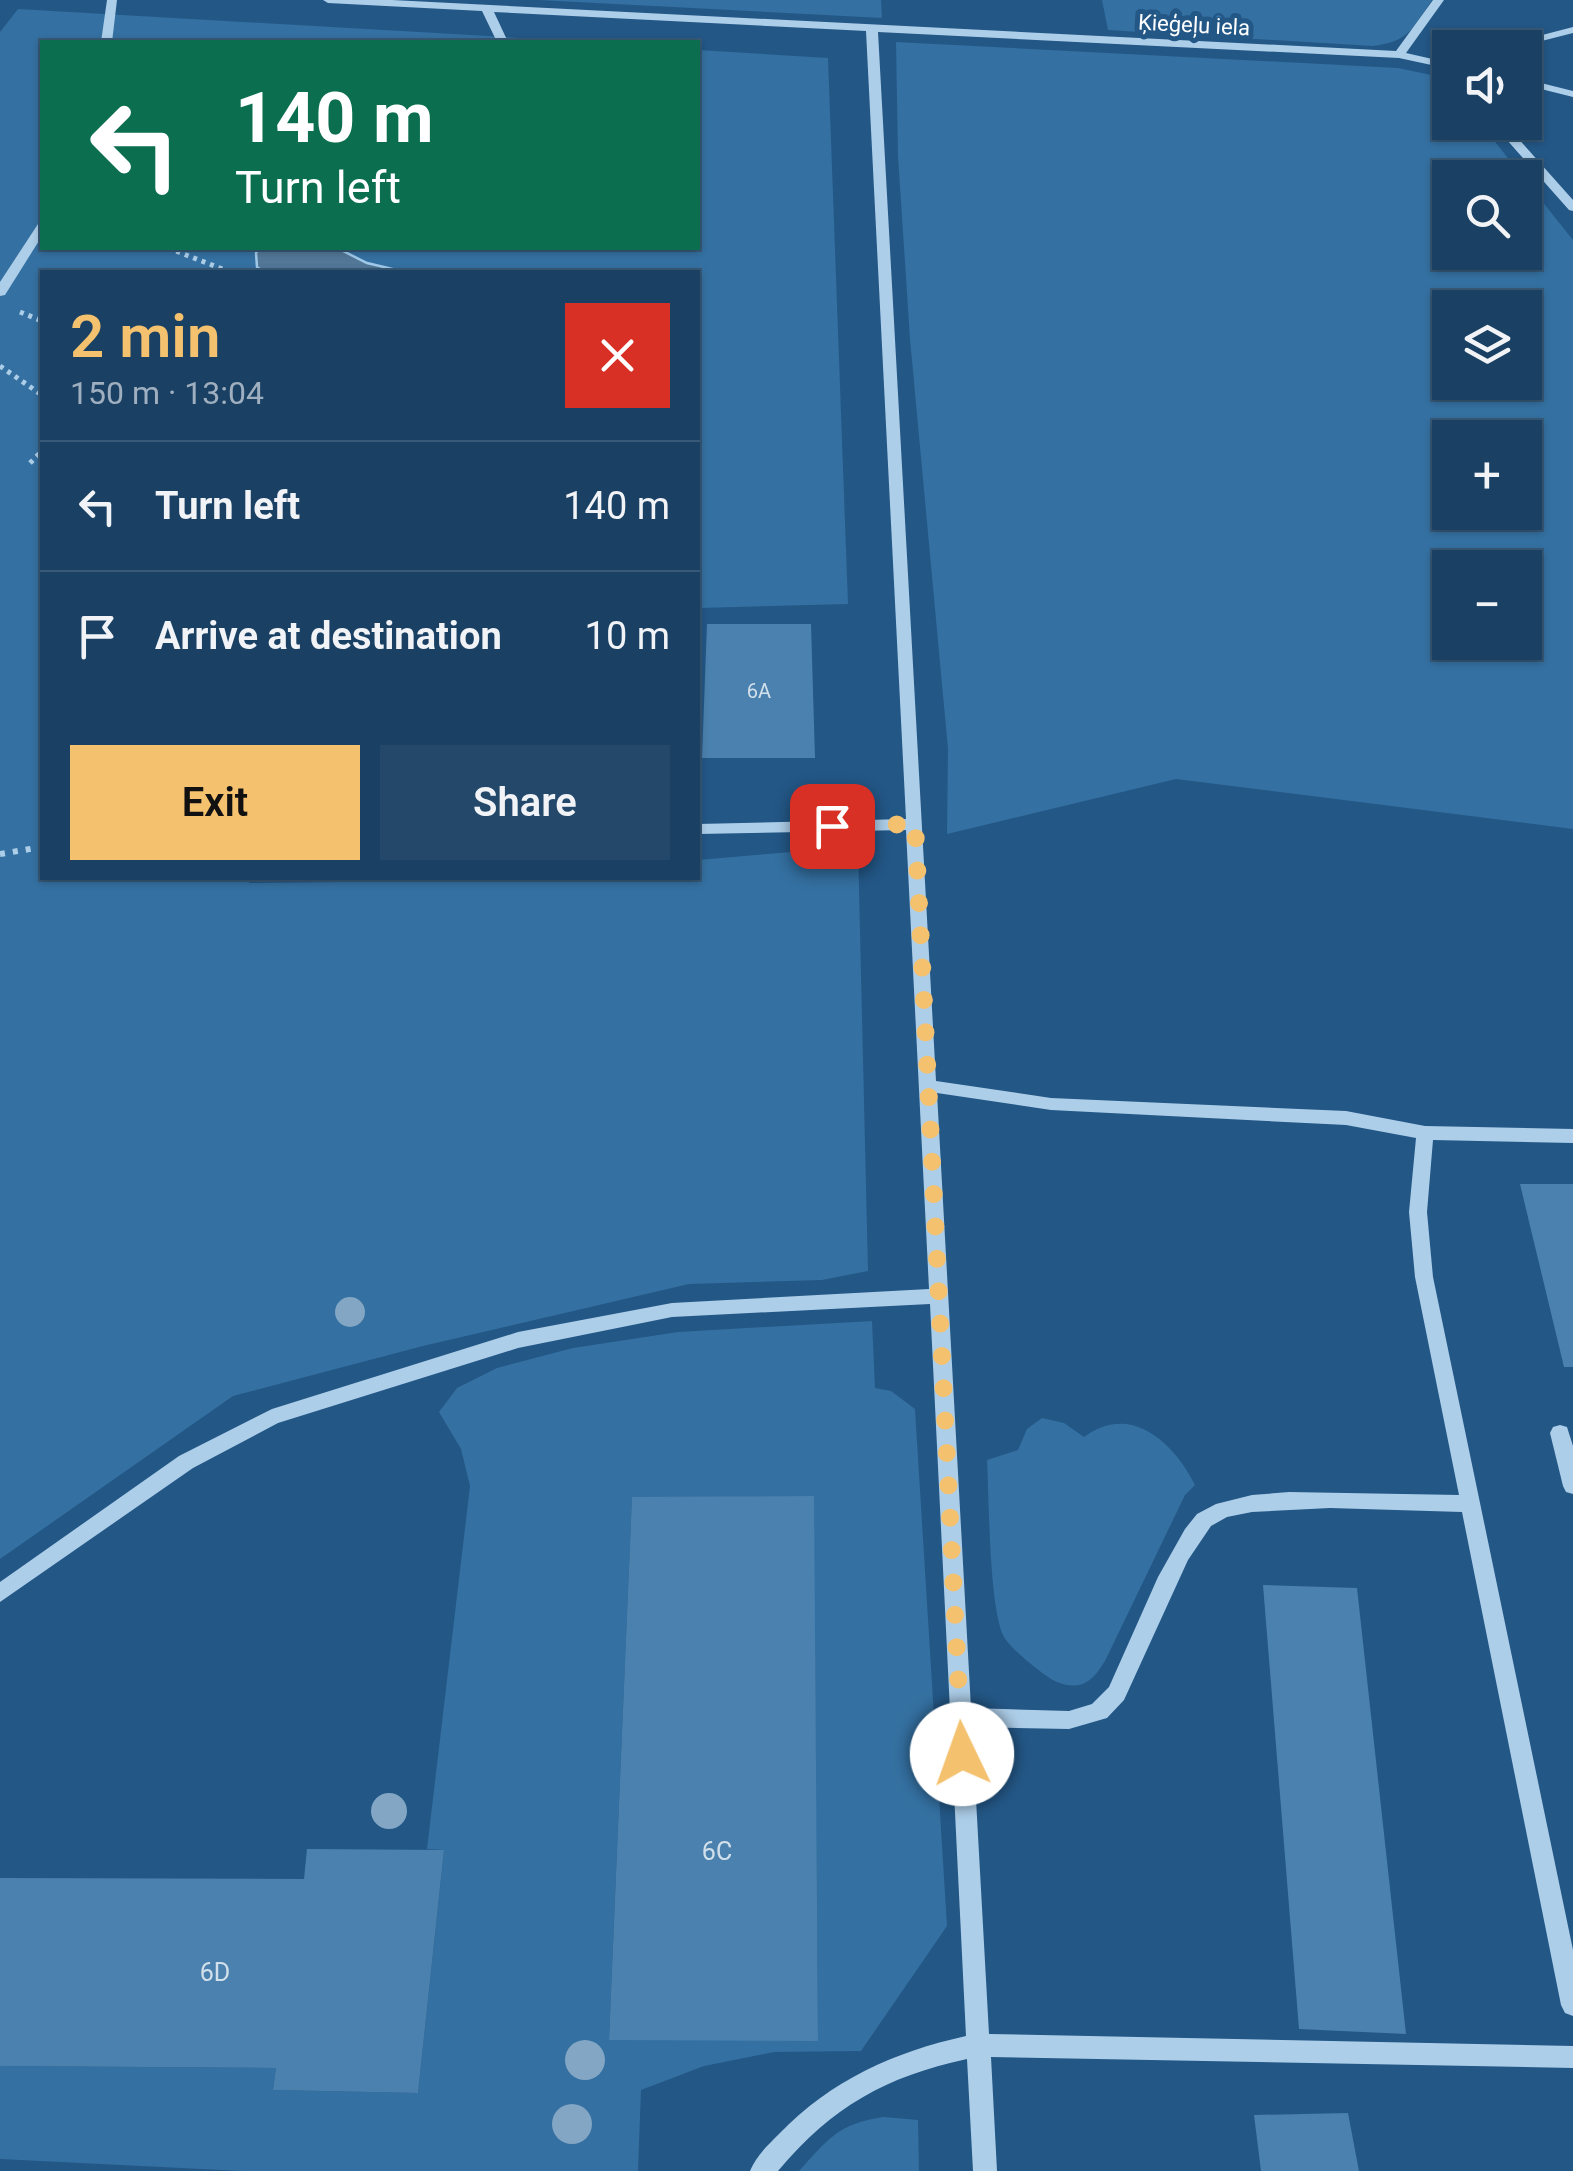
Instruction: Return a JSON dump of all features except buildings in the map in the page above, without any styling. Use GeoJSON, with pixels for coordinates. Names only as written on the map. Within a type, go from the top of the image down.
{"type":"FeatureCollection","features":[{"type":"Feature","properties":{"kind":"street"},"geometry":{"type":"LineString","coordinates":[[107,40],[112,0]]}},
{"type":"Feature","properties":{"kind":"street","name":"Ķieģeļu iela"},"geometry":{"type":"LineString","coordinates":[[328,0],[1399,55],[1432,61]]}},
{"type":"Feature","properties":{"kind":"street"},"geometry":{"type":"LineString","coordinates":[[1399,55],[1439,0]]}},
{"type":"Feature","properties":{"kind":"street"},"geometry":{"type":"LineString","coordinates":[[487,8],[501,40]]}},
{"type":"Feature","properties":{"kind":"street"},"geometry":{"type":"LineString","coordinates":[[872,30],[985,2171]]}},
{"type":"Feature","properties":{"kind":"street"},"geometry":{"type":"LineString","coordinates":[[1542,37],[1573,30]]}},
{"type":"Feature","properties":{"kind":"street"},"geometry":{"type":"LineString","coordinates":[[1542,86],[1573,94]]}},
{"type":"Feature","properties":{"kind":"street"},"geometry":{"type":"LineString","coordinates":[[1513,140],[1573,207]]}},
{"type":"Feature","properties":{"kind":"street"},"geometry":{"type":"LineString","coordinates":[[0,292],[40,229]]}},
{"type":"Feature","properties":{"kind":"street"},"geometry":{"type":"LineString","coordinates":[[700,830],[915,824]]}},
{"type":"Feature","properties":{"kind":"street"},"geometry":{"type":"LineString","coordinates":[[930,1086],[1051,1104],[1346,1118],[1425,1133],[1573,1136]]}},
{"type":"Feature","properties":{"kind":"street"},"geometry":{"type":"LineString","coordinates":[[1425,1133],[1418,1212],[1424,1277],[1573,2005]]}},
{"type":"Feature","properties":{"kind":"street"},"geometry":{"type":"LineString","coordinates":[[0,1594],[186,1462],[290,1411],[518,1340],[672,1310],[940,1296]]}},
{"type":"Feature","properties":{"kind":"street"},"geometry":{"type":"LineString","coordinates":[[1560,1433],[1573,1486]]}},
{"type":"Feature","properties":{"kind":"street"},"geometry":{"type":"LineString","coordinates":[[961,1717],[1069,1720],[1098,1710],[1116,1693],[1187,1545],[1206,1518],[1235,1504],[1272,1500],[1470,1504]]}},
{"type":"Feature","properties":{"kind":"street"},"geometry":{"type":"LineString","coordinates":[[762,2171],[786,2141],[842,2095],[908,2062],[977,2045],[1573,2057]]}},
{"type":"Feature","properties":{"kind":"path"},"geometry":{"type":"LineString","coordinates":[[173,250],[225,270]]}},
{"type":"Feature","properties":{"kind":"path"},"geometry":{"type":"LineString","coordinates":[[0,366],[40,395]]}},
{"type":"Feature","properties":{"kind":"path"},"geometry":{"type":"LineString","coordinates":[[30,463],[40,453]]}},
{"type":"Feature","properties":{"kind":"path"},"geometry":{"type":"LineString","coordinates":[[0,854],[40,847]]}},
{"type":"Feature","properties":{"kind":"shaded area"},"geometry":{"type":"Polygon","coordinates":[[[538,0],[881,0],[882,18],[538,0]]]}},
{"type":"Feature","properties":{"kind":"shaded area"},"geometry":{"type":"Polygon","coordinates":[[[1102,0],[1432,0],[1402,37],[1372,46],[1108,30],[1102,0]]]}},
{"type":"Feature","properties":{"kind":"shaded area"},"geometry":{"type":"Polygon","coordinates":[[[18,9],[556,40],[40,40],[40,250],[700,250],[700,50],[828,58],[848,604],[700,608],[700,270],[40,270],[40,880],[700,880],[700,860],[858,846],[868,1271],[822,1280],[689,1284],[423,1346],[233,1396],[0,1559],[0,32],[18,9]]]}},
{"type":"Feature","properties":{"kind":"shaded area"},"geometry":{"type":"Polygon","coordinates":[[[896,42],[1398,68],[1432,75],[1432,140],[1495,140],[1510,160],[1432,160],[1432,270],[1542,270],[1542,201],[1573,240],[1573,829],[1176,779],[947,834],[948,749],[910,339],[898,156],[896,42]]]}},
{"type":"Feature","properties":{"kind":"shaded area"},"geometry":{"type":"Polygon","coordinates":[[[341,250],[367,263],[397,270],[261,270],[257,267],[256,253],[341,250]]]}},
{"type":"Feature","properties":{"kind":"shaded area"},"geometry":{"type":"Polygon","coordinates":[[[872,1321],[875,1388],[891,1391],[915,1409],[947,1926],[861,2051],[774,2052],[704,2066],[641,2090],[638,2171],[241,2171],[0,2159],[0,2066],[276,2068],[273,2090],[418,2093],[444,1850],[427,1849],[470,1486],[461,1449],[439,1412],[457,1388],[497,1368],[573,1348],[678,1332],[872,1321]],[[813,1496],[632,1498],[609,2040],[818,2040],[813,1496]]]}},
{"type":"Feature","properties":{"kind":"shaded area"},"geometry":{"type":"Polygon","coordinates":[[[1042,1418],[1064,1423],[1084,1437],[1101,1427],[1118,1424],[1149,1432],[1175,1455],[1195,1485],[1185,1495],[1106,1659],[1092,1678],[1074,1686],[1052,1679],[1013,1648],[1004,1637],[995,1603],[987,1460],[1018,1450],[1027,1429],[1042,1418]]]}},
{"type":"Feature","properties":{"kind":"shaded area"},"geometry":{"type":"Polygon","coordinates":[[[884,2117],[918,2120],[919,2171],[799,2171],[845,2128],[884,2117]]]}},
{"type":"Feature","properties":{"kind":"route"},"geometry":{"type":"LineString","coordinates":[[832,826],[915,824],[962,1754]]}}]}
